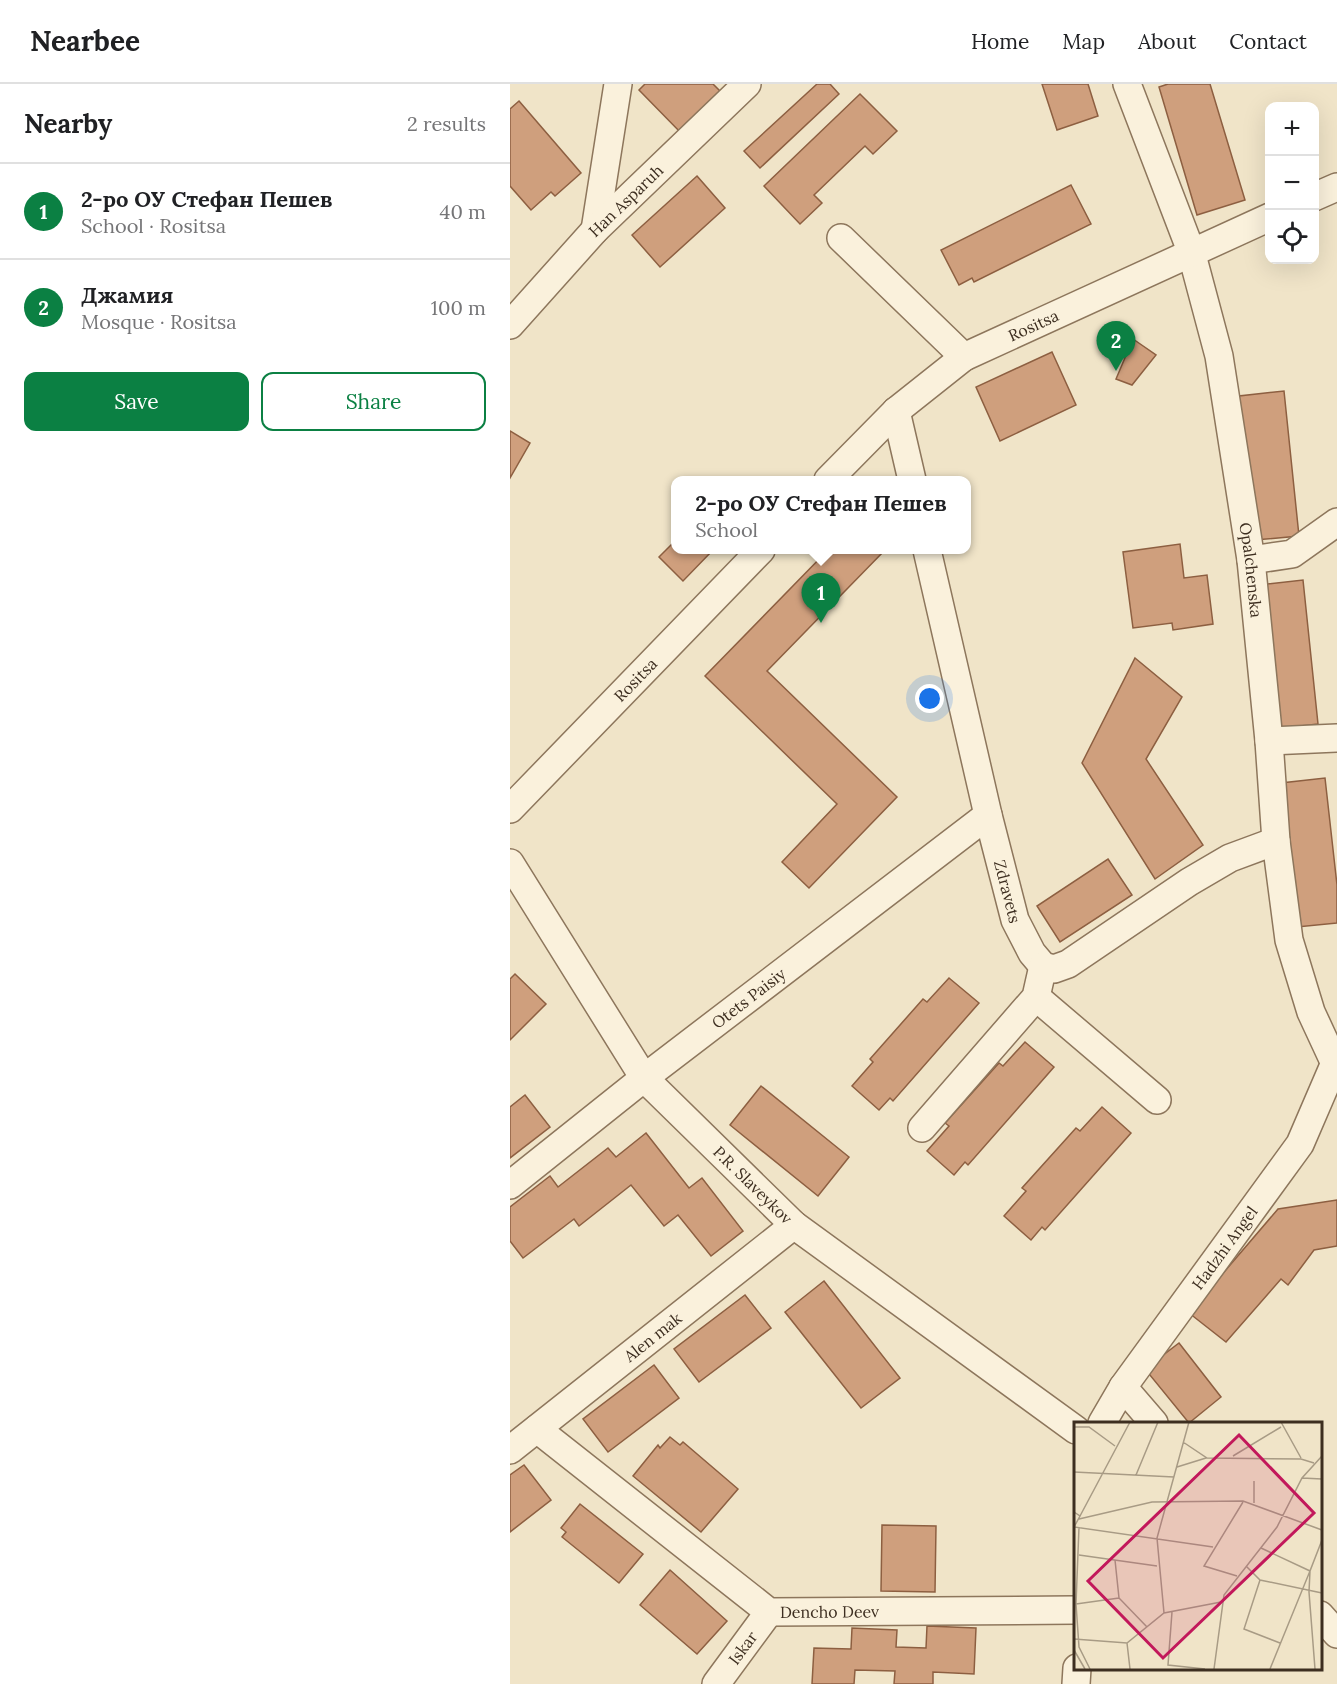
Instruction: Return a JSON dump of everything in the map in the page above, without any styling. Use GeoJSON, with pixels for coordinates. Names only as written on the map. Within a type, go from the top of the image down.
{"type":"FeatureCollection","features":[{"type":"Feature","properties":{"kind":"street"},"geometry":{"type":"LineString","coordinates":[[595,230],[618,84]]}},
{"type":"Feature","properties":{"kind":"street","name":"Han Asparuh"},"geometry":{"type":"LineString","coordinates":[[510,325],[595,230],[747,84]]}},
{"type":"Feature","properties":{"kind":"street","name":"Opalchenska"},"geometry":{"type":"LineString","coordinates":[[1127,84],[1191,251],[1219,356],[1251,560],[1269,741],[1276,841],[1289,940],[1311,1012],[1336,1066]]}},
{"type":"Feature","properties":{"kind":"street"},"geometry":{"type":"LineString","coordinates":[[1319,194],[1337,187]]}},
{"type":"Feature","properties":{"kind":"street","name":"Rositsa"},"geometry":{"type":"LineString","coordinates":[[832,476],[896,411],[964,357],[1265,219]]}},
{"type":"Feature","properties":{"kind":"street"},"geometry":{"type":"LineString","coordinates":[[841,238],[964,357]]}},
{"type":"Feature","properties":{"kind":"street"},"geometry":{"type":"LineString","coordinates":[[896,411],[911,476]]}},
{"type":"Feature","properties":{"kind":"street"},"geometry":{"type":"LineString","coordinates":[[1251,560],[1292,554],[1337,522]]}},
{"type":"Feature","properties":{"kind":"street","name":"Rositsa"},"geometry":{"type":"LineString","coordinates":[[510,810],[756,554]]}},
{"type":"Feature","properties":{"kind":"street","name":"Zdravets"},"geometry":{"type":"LineString","coordinates":[[928,554],[988,815],[1015,920],[1032,953],[1043,966]]}},
{"type":"Feature","properties":{"kind":"street"},"geometry":{"type":"LineString","coordinates":[[1269,741],[1337,738]]}},
{"type":"Feature","properties":{"kind":"street","name":"Otets Paisiy"},"geometry":{"type":"LineString","coordinates":[[510,1185],[644,1078],[988,815]]}},
{"type":"Feature","properties":{"kind":"street"},"geometry":{"type":"LineString","coordinates":[[922,1128],[1036,997],[1043,966],[1054,969],[1068,964],[1189,882],[1230,858],[1276,841]]}},
{"type":"Feature","properties":{"kind":"street","name":"P.R. Slaveykov"},"geometry":{"type":"LineString","coordinates":[[510,863],[644,1078],[794,1225],[1074,1429]]}},
{"type":"Feature","properties":{"kind":"street"},"geometry":{"type":"LineString","coordinates":[[1036,997],[1157,1100]]}},
{"type":"Feature","properties":{"kind":"street","name":"Hadzhi Angel"},"geometry":{"type":"LineString","coordinates":[[1103,1422],[1123,1387],[1300,1144],[1336,1066]]}},
{"type":"Feature","properties":{"kind":"street","name":"Alen mak"},"geometry":{"type":"LineString","coordinates":[[510,1450],[794,1225]]}},
{"type":"Feature","properties":{"kind":"street"},"geometry":{"type":"LineString","coordinates":[[1123,1387],[1153,1422]]}},
{"type":"Feature","properties":{"kind":"street","name":"Dencho Deev"},"geometry":{"type":"LineString","coordinates":[[537,1429],[769,1612],[1074,1610]]}},
{"type":"Feature","properties":{"kind":"street","name":"Iskar"},"geometry":{"type":"LineString","coordinates":[[716,1684],[769,1612]]}},
{"type":"Feature","properties":{"kind":"street"},"geometry":{"type":"LineString","coordinates":[[1322,1617],[1337,1634]]}},
{"type":"Feature","properties":{"kind":"building"},"geometry":{"type":"Polygon","coordinates":[[[645,84],[713,84],[723,94],[682,134],[639,90],[645,84]]]}},
{"type":"Feature","properties":{"kind":"building"},"geometry":{"type":"Polygon","coordinates":[[[817,84],[830,84],[839,94],[760,168],[744,151],[817,84]]]}},
{"type":"Feature","properties":{"kind":"building"},"geometry":{"type":"Polygon","coordinates":[[[1042,84],[1088,84],[1098,116],[1057,130],[1042,84]]]}},
{"type":"Feature","properties":{"kind":"building"},"geometry":{"type":"Polygon","coordinates":[[[1168,84],[1210,84],[1245,200],[1197,215],[1159,87],[1168,84]]]}},
{"type":"Feature","properties":{"kind":"building"},"geometry":{"type":"Polygon","coordinates":[[[860,94],[897,131],[873,154],[865,146],[814,195],[822,203],[800,224],[764,186],[860,94]]]}},
{"type":"Feature","properties":{"kind":"building"},"geometry":{"type":"Polygon","coordinates":[[[519,101],[581,173],[555,196],[551,192],[531,210],[510,186],[510,109],[519,101]]]}},
{"type":"Feature","properties":{"kind":"building"},"geometry":{"type":"Polygon","coordinates":[[[697,176],[725,208],[660,267],[632,235],[697,176]]]}},
{"type":"Feature","properties":{"kind":"building"},"geometry":{"type":"Polygon","coordinates":[[[1071,185],[1091,224],[974,282],[972,278],[959,285],[941,250],[1071,185]]]}},
{"type":"Feature","properties":{"kind":"building"},"geometry":{"type":"Polygon","coordinates":[[[1133,339],[1156,355],[1132,385],[1116,379],[1133,339]]]}},
{"type":"Feature","properties":{"kind":"building"},"geometry":{"type":"Polygon","coordinates":[[[1052,352],[1076,405],[1000,441],[976,387],[1052,352]]]}},
{"type":"Feature","properties":{"kind":"building"},"geometry":{"type":"Polygon","coordinates":[[[1284,391],[1299,536],[1255,540],[1239,396],[1284,391]]]}},
{"type":"Feature","properties":{"kind":"building"},"geometry":{"type":"Polygon","coordinates":[[[510,431],[530,443],[510,478],[510,431]]]}},
{"type":"Feature","properties":{"kind":"building"},"geometry":{"type":"Polygon","coordinates":[[[1180,544],[1184,578],[1207,575],[1213,624],[1173,630],[1172,623],[1133,628],[1123,552],[1180,544]]]}},
{"type":"Feature","properties":{"kind":"building"},"geometry":{"type":"Polygon","coordinates":[[[671,545],[671,554],[709,554],[683,581],[659,557],[671,545]]]}},
{"type":"Feature","properties":{"kind":"building"},"geometry":{"type":"Polygon","coordinates":[[[824,554],[881,554],[767,671],[897,797],[809,888],[782,862],[837,804],[705,676],[824,554]]]}},
{"type":"Feature","properties":{"kind":"building"},"geometry":{"type":"Polygon","coordinates":[[[1303,580],[1318,724],[1274,729],[1258,585],[1303,580]]]}},
{"type":"Feature","properties":{"kind":"building"},"geometry":{"type":"Polygon","coordinates":[[[1135,658],[1182,697],[1146,759],[1203,845],[1155,879],[1082,763],[1135,658]]]}},
{"type":"Feature","properties":{"kind":"building"},"geometry":{"type":"Polygon","coordinates":[[[1325,778],[1337,885],[1337,923],[1297,927],[1281,783],[1325,778]]]}},
{"type":"Feature","properties":{"kind":"building"},"geometry":{"type":"Polygon","coordinates":[[[1108,859],[1132,895],[1060,942],[1037,906],[1108,859]]]}},
{"type":"Feature","properties":{"kind":"building"},"geometry":{"type":"Polygon","coordinates":[[[515,974],[546,1004],[510,1040],[510,979],[515,974]]]}},
{"type":"Feature","properties":{"kind":"building"},"geometry":{"type":"Polygon","coordinates":[[[949,978],[979,1003],[893,1101],[890,1098],[879,1110],[852,1086],[873,1062],[870,1059],[923,999],[927,1002],[949,978]]]}},
{"type":"Feature","properties":{"kind":"building"},"geometry":{"type":"Polygon","coordinates":[[[1025,1042],[1054,1067],[968,1165],[965,1162],[954,1175],[927,1151],[949,1126],[945,1123],[999,1063],[1003,1066],[1025,1042]]]}},
{"type":"Feature","properties":{"kind":"building"},"geometry":{"type":"Polygon","coordinates":[[[761,1086],[849,1157],[818,1196],[730,1125],[761,1086]]]}},
{"type":"Feature","properties":{"kind":"building"},"geometry":{"type":"Polygon","coordinates":[[[525,1095],[550,1127],[510,1158],[510,1107],[525,1095]]]}},
{"type":"Feature","properties":{"kind":"building"},"geometry":{"type":"Polygon","coordinates":[[[1102,1107],[1131,1133],[1045,1230],[1042,1227],[1031,1240],[1004,1216],[1026,1191],[1022,1188],[1076,1128],[1080,1131],[1102,1107]]]}},
{"type":"Feature","properties":{"kind":"building"},"geometry":{"type":"Polygon","coordinates":[[[646,1133],[689,1188],[702,1178],[743,1231],[711,1256],[678,1215],[664,1226],[631,1185],[579,1226],[574,1219],[523,1258],[510,1241],[510,1207],[550,1176],[558,1187],[608,1148],[616,1157],[646,1133]]]}},
{"type":"Feature","properties":{"kind":"building"},"geometry":{"type":"Polygon","coordinates":[[[1337,1200],[1337,1246],[1314,1250],[1288,1285],[1281,1279],[1226,1342],[1189,1313],[1278,1209],[1337,1200]]]}},
{"type":"Feature","properties":{"kind":"building"},"geometry":{"type":"Polygon","coordinates":[[[824,1281],[900,1378],[861,1408],[785,1312],[824,1281]]]}},
{"type":"Feature","properties":{"kind":"building"},"geometry":{"type":"Polygon","coordinates":[[[745,1295],[771,1328],[699,1382],[674,1349],[745,1295]]]}},
{"type":"Feature","properties":{"kind":"building"},"geometry":{"type":"Polygon","coordinates":[[[1179,1343],[1221,1397],[1188,1422],[1145,1369],[1179,1343]]]}},
{"type":"Feature","properties":{"kind":"building"},"geometry":{"type":"Polygon","coordinates":[[[654,1365],[679,1398],[608,1452],[583,1419],[654,1365]]]}},
{"type":"Feature","properties":{"kind":"building"},"geometry":{"type":"Polygon","coordinates":[[[670,1437],[680,1445],[683,1442],[738,1489],[701,1532],[633,1476],[658,1445],[660,1448],[670,1437]]]}},
{"type":"Feature","properties":{"kind":"building"},"geometry":{"type":"Polygon","coordinates":[[[524,1465],[551,1500],[510,1532],[510,1475],[524,1465]]]}},
{"type":"Feature","properties":{"kind":"building"},"geometry":{"type":"Polygon","coordinates":[[[580,1504],[643,1554],[619,1583],[562,1537],[566,1532],[561,1528],[580,1504]]]}},
{"type":"Feature","properties":{"kind":"building"},"geometry":{"type":"Polygon","coordinates":[[[882,1525],[936,1526],[935,1592],[881,1591],[882,1525]]]}},
{"type":"Feature","properties":{"kind":"building"},"geometry":{"type":"Polygon","coordinates":[[[670,1570],[727,1621],[697,1654],[640,1605],[670,1570]]]}},
{"type":"Feature","properties":{"kind":"building"},"geometry":{"type":"Polygon","coordinates":[[[927,1626],[976,1628],[974,1674],[933,1672],[933,1684],[894,1684],[895,1671],[855,1670],[854,1684],[812,1684],[814,1648],[851,1649],[852,1628],[897,1630],[896,1647],[926,1648],[927,1626]]]}},
{"type":"Feature","properties":{"kind":"place","name":"Джамия"},"geometry":{"type":"Point","coordinates":[1116,371]}},
{"type":"Feature","properties":{"kind":"place","name":"2-ро ОУ Стефан Пешев"},"geometry":{"type":"Point","coordinates":[821,623]}}]}
